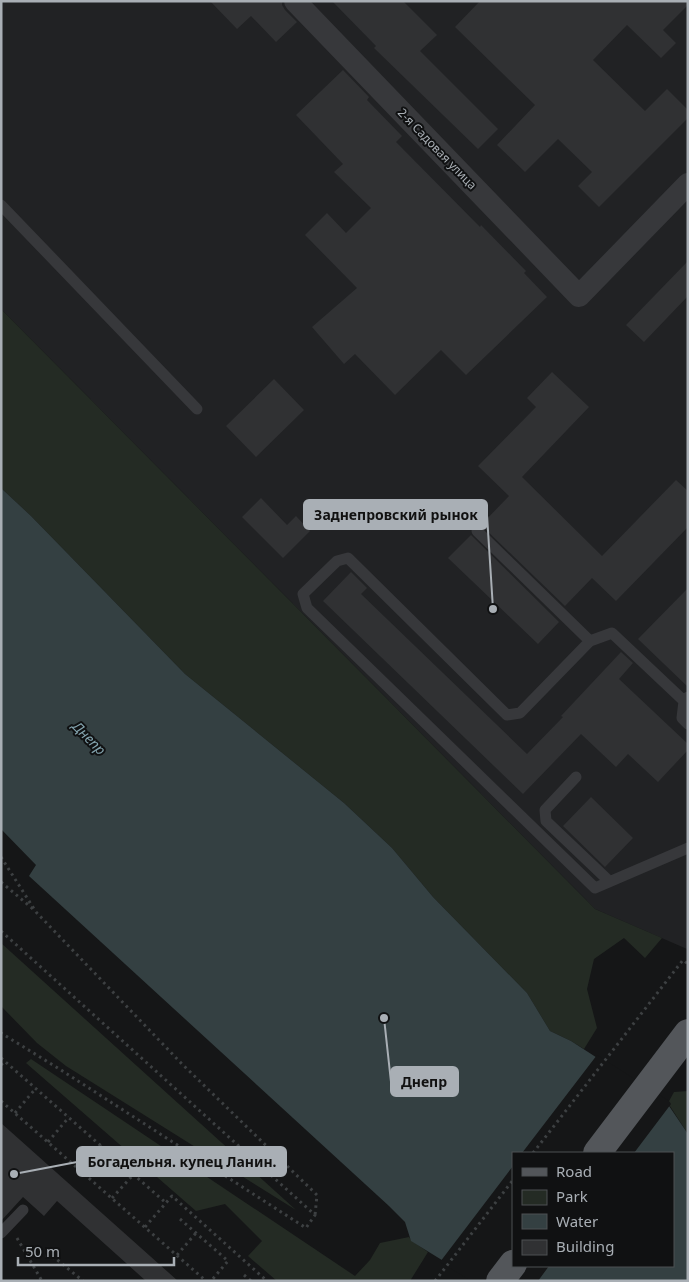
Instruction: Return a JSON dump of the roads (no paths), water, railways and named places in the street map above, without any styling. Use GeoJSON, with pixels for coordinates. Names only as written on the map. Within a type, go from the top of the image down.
{"type":"FeatureCollection","features":[{"type":"Feature","properties":{"kind":"main road"},"geometry":{"type":"LineString","coordinates":[[598,1152],[688,1033]]}},
{"type":"Feature","properties":{"kind":"main road"},"geometry":{"type":"LineString","coordinates":[[500,1281],[512,1265]]}},
{"type":"Feature","properties":{"kind":"street","name":"2-я Садовая улица"},"geometry":{"type":"LineString","coordinates":[[295,1],[579,296],[688,184]]}},
{"type":"Feature","properties":{"kind":"lane"},"geometry":{"type":"LineString","coordinates":[[1,205],[197,409]]}},
{"type":"Feature","properties":{"kind":"lane"},"geometry":{"type":"LineString","coordinates":[[477,531],[590,641]]}},
{"type":"Feature","properties":{"kind":"lane"},"geometry":{"type":"LineString","coordinates":[[688,724],[682,718],[686,699],[612,633],[590,641],[520,713],[507,715],[348,558],[337,561],[303,594],[306,608],[595,888],[688,848]]}},
{"type":"Feature","properties":{"kind":"lane"},"geometry":{"type":"LineString","coordinates":[[576,777],[545,810],[546,821],[609,881]]}},
{"type":"Feature","properties":{"kind":"lane"},"geometry":{"type":"LineString","coordinates":[[5,1229],[23,1210]]}},
{"type":"Feature","properties":{"kind":"water"},"geometry":{"type":"Polygon","coordinates":[[[1,488],[31,516],[185,674],[344,803],[392,848],[433,897],[527,993],[550,1031],[571,1041],[667,1103],[688,1134],[688,1281],[476,1281],[411,1241],[405,1222],[389,1206],[29,876],[36,865],[1,829],[1,488]]]}},
{"type":"Feature","properties":{"kind":"place","name":"Заднепровский рынок"},"geometry":{"type":"Point","coordinates":[493,609]}},
{"type":"Feature","properties":{"kind":"place","name":"Днепр"},"geometry":{"type":"Point","coordinates":[384,1018]}},
{"type":"Feature","properties":{"kind":"place","name":"Богадельня. купец Ланин."},"geometry":{"type":"Point","coordinates":[14,1174]}}]}
